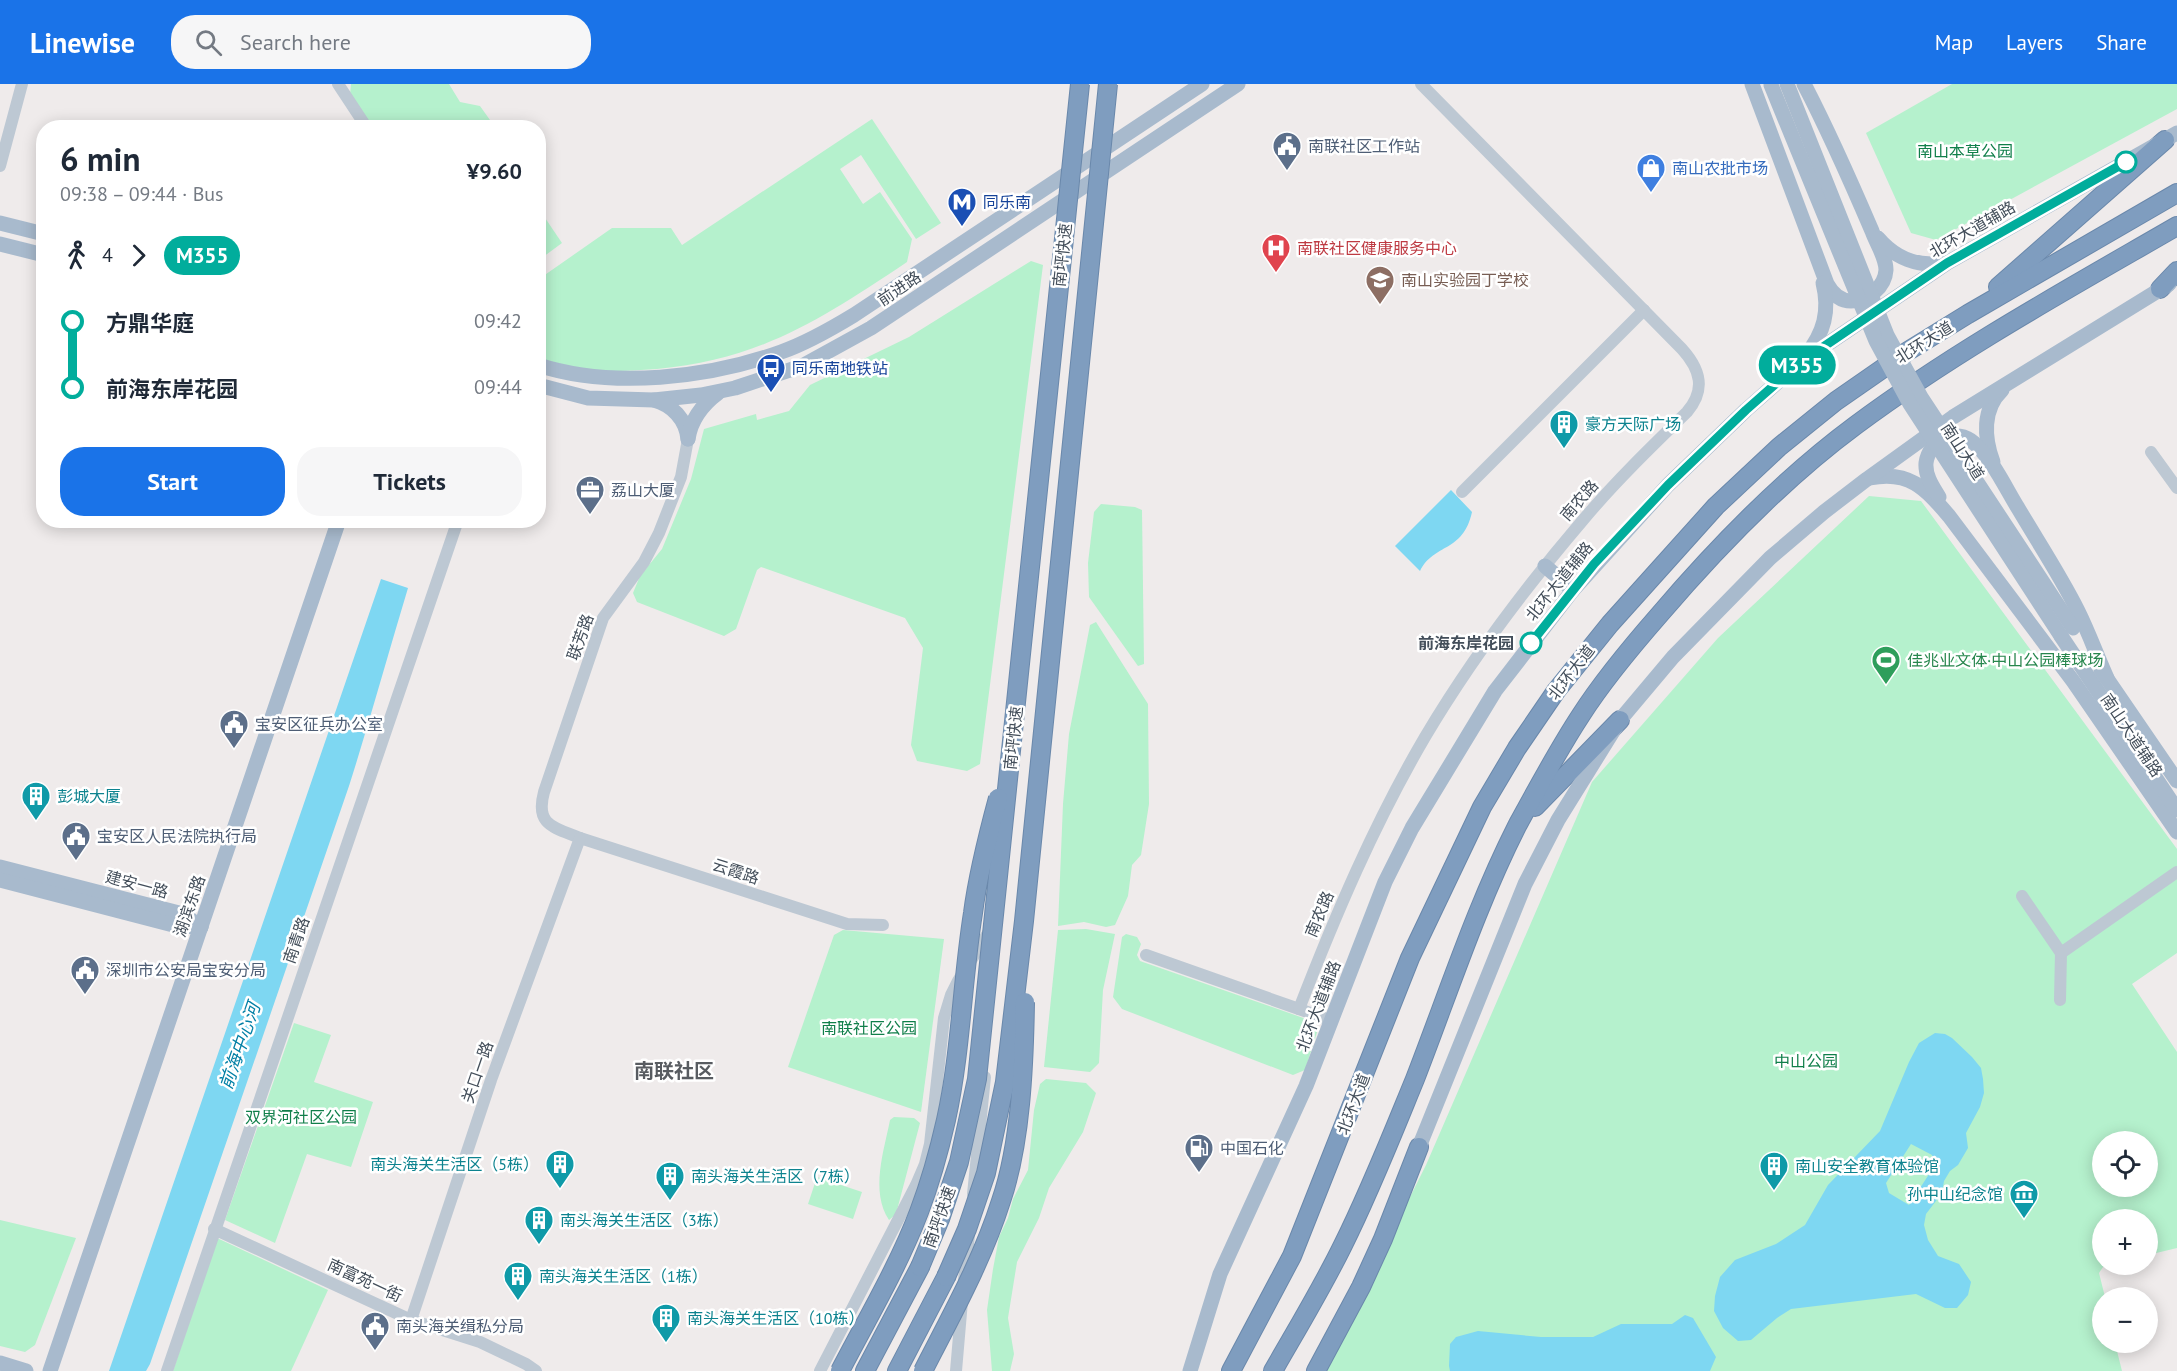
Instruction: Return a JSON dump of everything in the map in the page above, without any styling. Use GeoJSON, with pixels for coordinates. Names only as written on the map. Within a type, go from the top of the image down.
{"type":"FeatureCollection","features":[{"type":"Feature","properties":{"kind":"highway","name":"南坪快速"},"geometry":{"type":"LineString","coordinates":[[865,1371],[920,1267],[940,1219],[959,1162],[977,1079],[1080,84]]}},
{"type":"Feature","properties":{"kind":"highway","name":"南坪快速"},"geometry":{"type":"LineString","coordinates":[[897,1371],[946,1277],[967,1229],[986,1173],[1005,1082],[1024,921],[1108,84]]}},
{"type":"Feature","properties":{"kind":"highway"},"geometry":{"type":"LineString","coordinates":[[1968,314],[2171,136]]}},
{"type":"Feature","properties":{"kind":"highway","name":"北环大道"},"geometry":{"type":"LineString","coordinates":[[1231,1371],[1292,1256],[1410,957],[1482,807],[1549,700],[1610,624],[1716,506],[1779,447],[1836,400],[1968,314],[2177,193]]}},
{"type":"Feature","properties":{"kind":"highway","name":"北环大道"},"geometry":{"type":"LineString","coordinates":[[1274,1371],[1316,1297],[1367,1193],[1414,1080],[1480,908],[1517,826],[1582,713],[1634,644],[1681,589],[1739,528],[1800,470],[1854,426],[1919,380],[1989,336],[2177,226]]}},
{"type":"Feature","properties":{"kind":"highway"},"geometry":{"type":"LineString","coordinates":[[2160,289],[2177,271]]}},
{"type":"Feature","properties":{"kind":"highway"},"geometry":{"type":"LineString","coordinates":[[1517,826],[1620,720]]}},
{"type":"Feature","properties":{"kind":"highway"},"geometry":{"type":"LineString","coordinates":[[840,1371],[900,1257],[919,1212],[932,1170],[955,1075],[972,914],[991,823],[1011,753]]}},
{"type":"Feature","properties":{"kind":"highway"},"geometry":{"type":"LineString","coordinates":[[923,1371],[988,1238],[1002,1199],[1009,1168],[1016,1127],[1025,1022],[1024,921]]}},
{"type":"Feature","properties":{"kind":"highway"},"geometry":{"type":"LineString","coordinates":[[1316,1371],[1361,1287],[1383,1239],[1419,1147]]}},
{"type":"Feature","properties":{"kind":"main road","name":"前进路"},"geometry":{"type":"LineString","coordinates":[[546,367],[577,375],[600,377],[675,376],[747,363],[782,352],[832,328],[1202,84]]}},
{"type":"Feature","properties":{"kind":"main road","name":"前进路"},"geometry":{"type":"LineString","coordinates":[[546,387],[597,398],[654,400],[722,390],[770,378],[802,366],[850,341],[1238,84]]}},
{"type":"Feature","properties":{"kind":"main road"},"geometry":{"type":"LineString","coordinates":[[1752,84],[1817,260],[1831,291],[1843,300],[1853,301],[1875,292],[1882,285],[1886,268],[1868,223],[1804,84]]}},
{"type":"Feature","properties":{"kind":"main road","name":"南山大道"},"geometry":{"type":"LineString","coordinates":[[1771,84],[1876,341],[1910,404],[2101,682],[2177,810]]}},
{"type":"Feature","properties":{"kind":"main road","name":"南山大道"},"geometry":{"type":"LineString","coordinates":[[1787,84],[1887,334],[1921,397],[2067,632]]}},
{"type":"Feature","properties":{"kind":"main road","name":"北环大道辅路"},"geometry":{"type":"LineString","coordinates":[[1190,1371],[1220,1274],[1306,1086],[1385,882],[1412,828],[1495,690],[1573,590],[1668,485],[1798,364],[1947,263],[2171,136]]}},
{"type":"Feature","properties":{"kind":"main road"},"geometry":{"type":"LineString","coordinates":[[0,223],[36,232]]}},
{"type":"Feature","properties":{"kind":"main road"},"geometry":{"type":"LineString","coordinates":[[1868,223],[1886,247],[1906,260],[1933,265],[1947,263]]}},
{"type":"Feature","properties":{"kind":"main road"},"geometry":{"type":"LineString","coordinates":[[0,244],[36,253]]}},
{"type":"Feature","properties":{"kind":"main road"},"geometry":{"type":"LineString","coordinates":[[1798,364],[1824,328],[1827,312],[1826,294],[1817,260]]}},
{"type":"Feature","properties":{"kind":"main road"},"geometry":{"type":"LineString","coordinates":[[1419,1147],[1525,884],[1558,820],[1620,720],[1673,657],[1770,558],[1867,478],[1953,417],[2177,279]]}},
{"type":"Feature","properties":{"kind":"main road"},"geometry":{"type":"LineString","coordinates":[[597,398],[604,396],[608,390],[607,383],[600,377]]}},
{"type":"Feature","properties":{"kind":"main road"},"geometry":{"type":"LineString","coordinates":[[1997,474],[1988,446],[1986,423],[1996,395],[2016,377]]}},
{"type":"Feature","properties":{"kind":"main road"},"geometry":{"type":"LineString","coordinates":[[632,378],[625,381],[622,388],[626,398],[633,400]]}},
{"type":"Feature","properties":{"kind":"main road"},"geometry":{"type":"LineString","coordinates":[[688,439],[697,414],[703,405],[722,390]]}},
{"type":"Feature","properties":{"kind":"main road"},"geometry":{"type":"LineString","coordinates":[[654,400],[670,407],[678,414],[688,439]]}},
{"type":"Feature","properties":{"kind":"main road"},"geometry":{"type":"LineString","coordinates":[[1949,516],[1928,478],[1926,462],[1933,447],[1948,436],[1965,437],[1981,450],[1997,474]]}},
{"type":"Feature","properties":{"kind":"main road"},"geometry":{"type":"LineString","coordinates":[[1867,478],[1887,474],[1902,477],[1925,490],[1949,516]]}},
{"type":"Feature","properties":{"kind":"main road","name":"南山大道辅路"},"geometry":{"type":"LineString","coordinates":[[1997,474],[2079,612],[2101,682]]}},
{"type":"Feature","properties":{"kind":"main road","name":"南山大道辅路"},"geometry":{"type":"LineString","coordinates":[[1949,516],[2073,681],[2177,832]]}},
{"type":"Feature","properties":{"kind":"main road","name":"湖滨东路"},"geometry":{"type":"LineString","coordinates":[[50,1371],[336,528]]}},
{"type":"Feature","properties":{"kind":"main road"},"geometry":{"type":"LineString","coordinates":[[1545,566],[1573,590]]}},
{"type":"Feature","properties":{"kind":"main road","name":"南山大道"},"geometry":{"type":"LineString","coordinates":[[2101,682],[2172,762],[2177,781]]}},
{"type":"Feature","properties":{"kind":"main road","name":"建安一路"},"geometry":{"type":"LineString","coordinates":[[0,867],[183,914],[201,927]]}},
{"type":"Feature","properties":{"kind":"main road","name":"建安一路"},"geometry":{"type":"LineString","coordinates":[[0,880],[177,926],[201,927]]}},
{"type":"Feature","properties":{"kind":"main road"},"geometry":{"type":"LineString","coordinates":[[0,1363],[26,1371]]}},
{"type":"Feature","properties":{"kind":"street"},"geometry":{"type":"LineString","coordinates":[[0,166],[22,84]]}},
{"type":"Feature","properties":{"kind":"street"},"geometry":{"type":"LineString","coordinates":[[338,84],[362,120]]}},
{"type":"Feature","properties":{"kind":"street","name":"南农路"},"geometry":{"type":"LineString","coordinates":[[1299,1009],[1348,888],[1410,763],[1453,692],[1545,566],[1621,478],[1687,412],[1698,394],[1698,374],[1690,358],[1421,84]]}},
{"type":"Feature","properties":{"kind":"street"},"geometry":{"type":"LineString","coordinates":[[956,1371],[1063,274]]}},
{"type":"Feature","properties":{"kind":"street"},"geometry":{"type":"LineString","coordinates":[[1462,492],[1644,310]]}},
{"type":"Feature","properties":{"kind":"street","name":"联芳路"},"geometry":{"type":"LineString","coordinates":[[580,838],[552,827],[544,819],[541,808],[544,792],[603,618],[644,562],[659,533],[681,477],[688,439]]}},
{"type":"Feature","properties":{"kind":"street"},"geometry":{"type":"LineString","coordinates":[[2151,452],[2177,488]]}},
{"type":"Feature","properties":{"kind":"street","name":"南青路"},"geometry":{"type":"LineString","coordinates":[[166,1371],[455,528]]}},
{"type":"Feature","properties":{"kind":"street","name":"云霞路"},"geometry":{"type":"LineString","coordinates":[[580,838],[847,924],[883,925]]}},
{"type":"Feature","properties":{"kind":"street","name":"关口一路"},"geometry":{"type":"LineString","coordinates":[[411,1320],[491,1080],[580,838]]}},
{"type":"Feature","properties":{"kind":"street"},"geometry":{"type":"LineString","coordinates":[[2061,954],[2177,872]]}},
{"type":"Feature","properties":{"kind":"street"},"geometry":{"type":"LineString","coordinates":[[2022,896],[2061,954],[2060,1000]]}},
{"type":"Feature","properties":{"kind":"street"},"geometry":{"type":"LineString","coordinates":[[820,1371],[925,1164],[930,1144],[944,1018],[951,995],[971,958],[1001,914]]}},
{"type":"Feature","properties":{"kind":"street"},"geometry":{"type":"LineString","coordinates":[[1146,955],[1332,1021]]}},
{"type":"Feature","properties":{"kind":"street","name":"南富苑一街"},"geometry":{"type":"LineString","coordinates":[[214,1229],[411,1320],[480,1342],[536,1371]]}},
{"type":"Feature","properties":{"kind":"green space"},"geometry":{"type":"Polygon","coordinates":[[[351,84],[449,84],[460,102],[480,106],[490,120],[367,120],[350,95],[351,84]]]}},
{"type":"Feature","properties":{"kind":"green space","name":"南山本草公园"},"geometry":{"type":"Polygon","coordinates":[[[1952,84],[2177,84],[2177,109],[1936,240],[1911,233],[1866,133],[1952,84]]]}},
{"type":"Feature","properties":{"kind":"green space"},"geometry":{"type":"Polygon","coordinates":[[[872,119],[941,223],[916,239],[861,155],[840,169],[863,204],[880,192],[912,239],[907,262],[818,318],[759,346],[728,356],[657,369],[612,371],[590,370],[546,361],[546,274],[612,228],[671,228],[682,245],[872,119]]]}},
{"type":"Feature","properties":{"kind":"green space"},"geometry":{"type":"Polygon","coordinates":[[[546,219],[562,243],[546,255],[546,219]]]}},
{"type":"Feature","properties":{"kind":"green space"},"geometry":{"type":"Polygon","coordinates":[[[1031,261],[1043,265],[980,764],[967,771],[917,761],[911,745],[923,648],[905,618],[761,567],[757,570],[736,629],[724,636],[637,602],[633,593],[640,576],[662,549],[691,479],[704,429],[756,414],[757,420],[789,411],[810,385],[909,337],[1031,261]]]}},
{"type":"Feature","properties":{"kind":"green space","name":"中山公园"},"geometry":{"type":"Polygon","coordinates":[[[1869,496],[1921,501],[2177,849],[2177,953],[2132,984],[2177,1052],[2177,1248],[2158,1253],[2158,1209],[2092,1209],[2092,1275],[2100,1275],[2102,1287],[2092,1287],[2092,1353],[2118,1353],[2122,1371],[1323,1371],[1426,1165],[1592,782],[1718,638],[1869,496]]]}},
{"type":"Feature","properties":{"kind":"green space"},"geometry":{"type":"Polygon","coordinates":[[[1101,504],[1135,507],[1142,510],[1144,664],[1138,666],[1089,597],[1088,563],[1094,512],[1101,504]]]}},
{"type":"Feature","properties":{"kind":"green space"},"geometry":{"type":"Polygon","coordinates":[[[1096,622],[1148,704],[1149,804],[1141,855],[1132,865],[1128,896],[1115,925],[1106,927],[1084,922],[1058,926],[1063,804],[1069,734],[1090,625],[1096,622]]]}},
{"type":"Feature","properties":{"kind":"green space"},"geometry":{"type":"Polygon","coordinates":[[[1086,929],[1115,934],[1103,990],[1099,1063],[1090,1072],[1044,1067],[1058,930],[1086,929]]]}},
{"type":"Feature","properties":{"kind":"green space","name":"南联社区公园"},"geometry":{"type":"Polygon","coordinates":[[[843,930],[944,939],[921,1112],[788,1067],[834,935],[843,930]]]}},
{"type":"Feature","properties":{"kind":"green space"},"geometry":{"type":"Polygon","coordinates":[[[1126,934],[1137,937],[1141,944],[1137,955],[1140,961],[1312,1021],[1318,1029],[1305,1070],[1293,1075],[1122,1009],[1113,997],[1122,937],[1126,934]]]}},
{"type":"Feature","properties":{"kind":"green space","name":"双界河社区公园"},"geometry":{"type":"Polygon","coordinates":[[[294,1023],[331,1035],[314,1082],[373,1102],[351,1167],[307,1154],[275,1243],[225,1220],[294,1023]]]}},
{"type":"Feature","properties":{"kind":"green space"},"geometry":{"type":"Polygon","coordinates":[[[1046,1079],[1086,1083],[1096,1093],[1083,1132],[1049,1188],[1039,1218],[1017,1262],[1008,1318],[1014,1354],[1010,1371],[992,1371],[987,1310],[993,1269],[999,1237],[1008,1218],[1013,1199],[1028,1170],[1034,1110],[1040,1084],[1046,1079]]]}},
{"type":"Feature","properties":{"kind":"green space"},"geometry":{"type":"Polygon","coordinates":[[[894,1117],[914,1118],[920,1123],[896,1214],[889,1220],[883,1209],[879,1184],[890,1120],[894,1117]]]}},
{"type":"Feature","properties":{"kind":"green space"},"geometry":{"type":"Polygon","coordinates":[[[817,1177],[862,1192],[853,1219],[808,1204],[817,1177]]]}},
{"type":"Feature","properties":{"kind":"green space"},"geometry":{"type":"Polygon","coordinates":[[[0,1220],[76,1238],[35,1345],[25,1352],[0,1346],[0,1220]]]}},
{"type":"Feature","properties":{"kind":"green space"},"geometry":{"type":"Polygon","coordinates":[[[217,1238],[328,1290],[291,1371],[173,1371],[217,1238]]]}},
{"type":"Feature","properties":{"kind":"water"},"geometry":{"type":"Polygon","coordinates":[[[1451,490],[1472,512],[1468,525],[1462,535],[1426,562],[1420,571],[1395,546],[1451,490]]]}},
{"type":"Feature","properties":{"kind":"water","name":"前海中心河"},"geometry":{"type":"Polygon","coordinates":[[[381,579],[408,588],[349,786],[150,1364],[146,1371],[109,1371],[381,579]]]}},
{"type":"Feature","properties":{"kind":"water"},"geometry":{"type":"Polygon","coordinates":[[[1935,1033],[1945,1034],[1952,1038],[1981,1068],[1984,1093],[1980,1107],[1966,1133],[1968,1148],[1958,1165],[1950,1171],[1944,1181],[1942,1193],[1926,1214],[1924,1225],[1928,1240],[1938,1256],[1959,1264],[1971,1282],[1968,1295],[1957,1308],[1945,1308],[1916,1294],[1791,1309],[1751,1340],[1738,1341],[1723,1328],[1714,1311],[1720,1277],[1735,1260],[1776,1244],[1805,1225],[1828,1185],[1880,1131],[1919,1043],[1935,1033]],[[1911,1144],[1886,1183],[1889,1193],[1909,1205],[1935,1165],[1932,1155],[1911,1144]]]}},
{"type":"Feature","properties":{"kind":"water"},"geometry":{"type":"Polygon","coordinates":[[[1685,1315],[1693,1318],[1716,1357],[1710,1371],[1450,1371],[1450,1344],[1456,1337],[1478,1331],[1541,1337],[1593,1337],[1621,1324],[1672,1324],[1685,1315]]]}},
{"type":"Feature","properties":{"kind":"bus line","name":"M355"},"geometry":{"type":"LineString","coordinates":[[1531,643],[1594,564],[1668,485],[1798,364],[1947,263],[2126,162]]}},
{"type":"Feature","properties":{"kind":"place","name":"南联社区工作站"},"geometry":{"type":"Point","coordinates":[1287,172]}},
{"type":"Feature","properties":{"kind":"place","name":"南山农批市场"},"geometry":{"type":"Point","coordinates":[1651,194]}},
{"type":"Feature","properties":{"kind":"place","name":"同乐南"},"geometry":{"type":"Point","coordinates":[962,228]}},
{"type":"Feature","properties":{"kind":"place","name":"南联社区健康服务中心"},"geometry":{"type":"Point","coordinates":[1276,274]}},
{"type":"Feature","properties":{"kind":"place","name":"南山实验园丁学校"},"geometry":{"type":"Point","coordinates":[1380,306]}},
{"type":"Feature","properties":{"kind":"place","name":"同乐南地铁站"},"geometry":{"type":"Point","coordinates":[771,394]}},
{"type":"Feature","properties":{"kind":"place","name":"豪方天际广场"},"geometry":{"type":"Point","coordinates":[1564,450]}},
{"type":"Feature","properties":{"kind":"place","name":"荔山大厦"},"geometry":{"type":"Point","coordinates":[590,516]}},
{"type":"Feature","properties":{"kind":"place","name":"前海东岸花园"},"geometry":{"type":"Point","coordinates":[1531,643]}},
{"type":"Feature","properties":{"kind":"place","name":"佳兆业文体·中山公园棒球场"},"geometry":{"type":"Point","coordinates":[1886,686]}},
{"type":"Feature","properties":{"kind":"place","name":"宝安区征兵办公室"},"geometry":{"type":"Point","coordinates":[234,750]}},
{"type":"Feature","properties":{"kind":"place","name":"彭城大厦"},"geometry":{"type":"Point","coordinates":[36,822]}},
{"type":"Feature","properties":{"kind":"place","name":"宝安区人民法院执行局"},"geometry":{"type":"Point","coordinates":[76,862]}},
{"type":"Feature","properties":{"kind":"place","name":"深圳市公安局宝安分局"},"geometry":{"type":"Point","coordinates":[85,996]}},
{"type":"Feature","properties":{"kind":"place","name":"中国石化"},"geometry":{"type":"Point","coordinates":[1199,1174]}},
{"type":"Feature","properties":{"kind":"place","name":"南头海关生活区（5栋）"},"geometry":{"type":"Point","coordinates":[560,1190]}},
{"type":"Feature","properties":{"kind":"place","name":"南山安全教育体验馆"},"geometry":{"type":"Point","coordinates":[1774,1192]}},
{"type":"Feature","properties":{"kind":"place","name":"南头海关生活区（7栋）"},"geometry":{"type":"Point","coordinates":[670,1202]}},
{"type":"Feature","properties":{"kind":"place","name":"孙中山纪念馆"},"geometry":{"type":"Point","coordinates":[2024,1220]}},
{"type":"Feature","properties":{"kind":"place","name":"南头海关生活区（3栋）"},"geometry":{"type":"Point","coordinates":[539,1246]}},
{"type":"Feature","properties":{"kind":"place","name":"南头海关生活区（1栋）"},"geometry":{"type":"Point","coordinates":[518,1302]}},
{"type":"Feature","properties":{"kind":"place","name":"南头海关生活区（10栋）"},"geometry":{"type":"Point","coordinates":[666,1344]}},
{"type":"Feature","properties":{"kind":"place","name":"南头海关缉私分局"},"geometry":{"type":"Point","coordinates":[375,1352]}},
{"type":"Feature","properties":{"kind":"district","name":"南联社区"},"geometry":{"type":"Point","coordinates":[674,1071]}}]}
